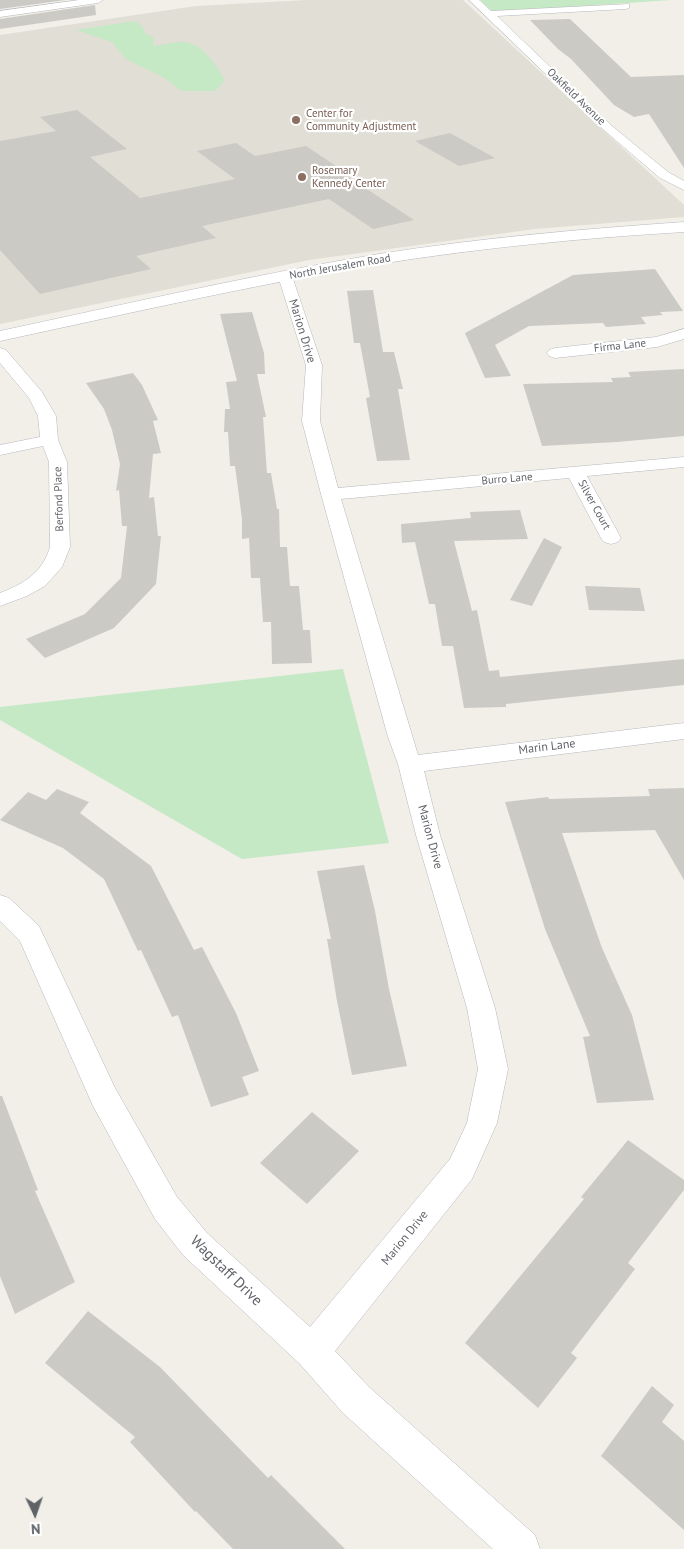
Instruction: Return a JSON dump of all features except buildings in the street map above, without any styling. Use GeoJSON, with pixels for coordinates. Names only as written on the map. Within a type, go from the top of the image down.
{"type":"FeatureCollection","features":[{"type":"Feature","properties":{"kind":"main road","name":"North Jerusalem Road"},"geometry":{"type":"LineString","coordinates":[[0,336],[285,276],[386,258],[500,243],[684,227]]}},
{"type":"Feature","properties":{"kind":"street"},"geometry":{"type":"LineString","coordinates":[[0,14],[98,0]]}},
{"type":"Feature","properties":{"kind":"street","name":"Oakfield Avenue"},"geometry":{"type":"LineString","coordinates":[[474,0],[608,128],[664,175],[684,186]]}},
{"type":"Feature","properties":{"kind":"street"},"geometry":{"type":"LineString","coordinates":[[0,2],[13,12]]}},
{"type":"Feature","properties":{"kind":"street"},"geometry":{"type":"LineString","coordinates":[[489,14],[626,6]]}},
{"type":"Feature","properties":{"kind":"street","name":"Marion Drive"},"geometry":{"type":"LineString","coordinates":[[285,276],[314,365],[311,421],[330,494],[400,737],[410,764],[428,835],[481,1008],[493,1069],[482,1124],[460,1169],[312,1352]]}},
{"type":"Feature","properties":{"kind":"street","name":"Firma Lane"},"geometry":{"type":"LineString","coordinates":[[555,353],[657,342],[684,334]]}},
{"type":"Feature","properties":{"kind":"street","name":"Berfond Place"},"geometry":{"type":"LineString","coordinates":[[0,354],[36,396],[47,416],[49,440],[58,462],[60,547],[58,560],[51,570],[39,581],[14,595],[0,600]]}},
{"type":"Feature","properties":{"kind":"street"},"geometry":{"type":"LineString","coordinates":[[0,450],[49,440]]}},
{"type":"Feature","properties":{"kind":"street","name":"Burro Lane"},"geometry":{"type":"LineString","coordinates":[[330,494],[684,462]]}},
{"type":"Feature","properties":{"kind":"street","name":"Silver Court"},"geometry":{"type":"LineString","coordinates":[[576,473],[612,538]]}},
{"type":"Feature","properties":{"kind":"street","name":"Marin Lane"},"geometry":{"type":"LineString","coordinates":[[410,764],[684,731]]}},
{"type":"Feature","properties":{"kind":"street","name":"Wagstaff Drive"},"geometry":{"type":"LineString","coordinates":[[0,904],[30,934],[104,1097],[166,1208],[194,1244],[312,1352],[356,1400],[521,1549]]}},
{"type":"Feature","properties":{"kind":"shaded area","name":"Center for Community Adjustment"},"geometry":{"type":"Polygon","coordinates":[[[307,0],[463,0],[684,205],[684,217],[535,229],[309,260],[0,324],[0,35],[196,6],[307,0]]]}},
{"type":"Feature","properties":{"kind":"green space"},"geometry":{"type":"Polygon","coordinates":[[[480,0],[671,0],[493,12],[480,0]]]}},
{"type":"Feature","properties":{"kind":"green space"},"geometry":{"type":"Polygon","coordinates":[[[135,21],[142,26],[146,34],[153,37],[154,46],[182,42],[196,46],[208,55],[225,80],[215,91],[182,91],[163,77],[126,59],[112,42],[76,30],[135,21]]]}},
{"type":"Feature","properties":{"kind":"green space"},"geometry":{"type":"Polygon","coordinates":[[[343,669],[389,843],[242,859],[0,720],[0,707],[343,669]]]}},
{"type":"Feature","properties":{"kind":"place","name":"Center for Community Adjustment"},"geometry":{"type":"Point","coordinates":[296,120]}},
{"type":"Feature","properties":{"kind":"place","name":"Rosemary Kennedy Center"},"geometry":{"type":"Point","coordinates":[302,177]}}]}
